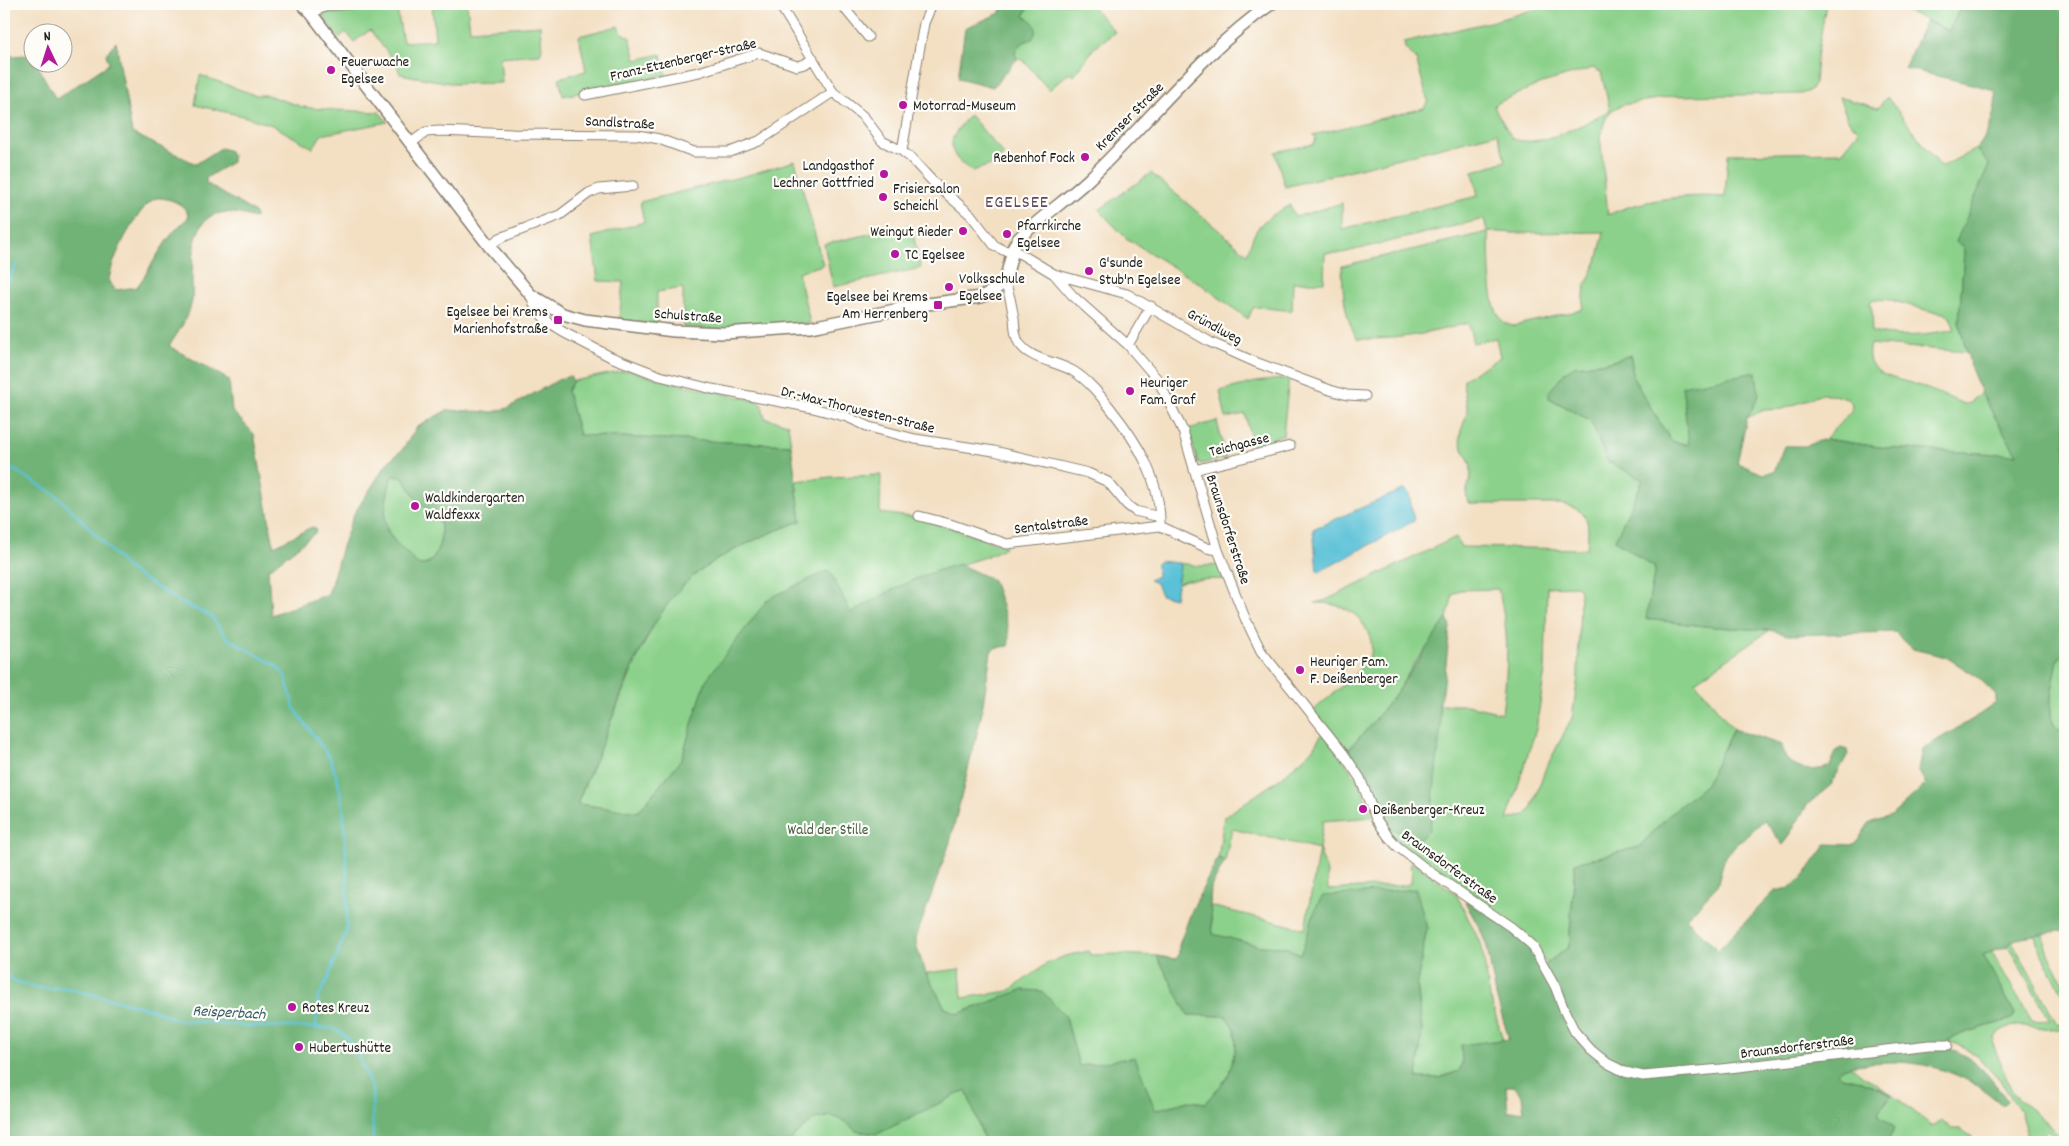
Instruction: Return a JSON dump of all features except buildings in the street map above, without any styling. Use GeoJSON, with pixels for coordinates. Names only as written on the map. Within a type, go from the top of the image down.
{"type":"FeatureCollection","features":[{"type":"Feature","properties":{"kind":"street"},"geometry":{"type":"LineString","coordinates":[[302,4],[411,142]]}},
{"type":"Feature","properties":{"kind":"street"},"geometry":{"type":"LineString","coordinates":[[311,13],[327,6],[352,4]]}},
{"type":"Feature","properties":{"kind":"street"},"geometry":{"type":"LineString","coordinates":[[776,4],[783,10],[833,92],[864,117],[882,141],[911,158],[934,183],[971,215],[994,245],[1003,250],[1013,252],[1005,280],[1011,302],[1015,335],[1019,343],[1024,349],[1035,356],[1073,371],[1086,380],[1103,399],[1139,447],[1155,487],[1160,522]]}},
{"type":"Feature","properties":{"kind":"street"},"geometry":{"type":"LineString","coordinates":[[841,4],[868,37]]}},
{"type":"Feature","properties":{"kind":"street"},"geometry":{"type":"LineString","coordinates":[[902,151],[924,23],[932,4]]}},
{"type":"Feature","properties":{"kind":"street","name":"Kremser Straße"},"geometry":{"type":"LineString","coordinates":[[1013,252],[1018,239],[1024,233],[1087,180],[1224,42],[1270,4]]}},
{"type":"Feature","properties":{"kind":"street","name":"Franz-Etzenberger-Straße"},"geometry":{"type":"LineString","coordinates":[[585,95],[700,72],[759,53],[797,66],[805,64],[813,58]]}},
{"type":"Feature","properties":{"kind":"street","name":"Sandlstraße"},"geometry":{"type":"LineString","coordinates":[[411,142],[426,132],[440,131],[512,134],[638,135],[659,138],[694,152],[714,154],[730,152],[758,141],[833,92]]}},
{"type":"Feature","properties":{"kind":"street","name":"Schulstraße"},"geometry":{"type":"LineString","coordinates":[[411,142],[490,246],[531,295],[562,314],[585,320],[674,330],[724,333],[811,326],[920,305],[981,297],[995,290],[1005,280]]}},
{"type":"Feature","properties":{"kind":"street"},"geometry":{"type":"LineString","coordinates":[[490,246],[500,238],[560,214],[594,191],[633,186]]}},
{"type":"Feature","properties":{"kind":"street","name":"Braunsdorferstraße"},"geometry":{"type":"LineString","coordinates":[[1013,252],[1031,259],[1054,274],[1074,296],[1128,345],[1158,380],[1171,404],[1182,431],[1218,550],[1245,618],[1261,650],[1343,753],[1360,778],[1376,819],[1397,846],[1430,872],[1512,927],[1532,944],[1555,986],[1575,1032],[1591,1050],[1608,1063],[1625,1072],[1643,1076],[1947,1044]]}},
{"type":"Feature","properties":{"kind":"street","name":"Gründlweg"},"geometry":{"type":"LineString","coordinates":[[1054,274],[1127,294],[1224,349],[1330,390],[1347,395],[1365,396]]}},
{"type":"Feature","properties":{"kind":"street","name":"Dr.-Max-Thorwesten-Straße"},"geometry":{"type":"LineString","coordinates":[[531,295],[534,304],[550,324],[611,357],[645,371],[683,383],[847,417],[869,427],[915,439],[994,452],[1088,473],[1108,482],[1127,505],[1135,511],[1160,522],[1207,548],[1218,550]]}},
{"type":"Feature","properties":{"kind":"street"},"geometry":{"type":"LineString","coordinates":[[1128,345],[1151,306]]}},
{"type":"Feature","properties":{"kind":"street","name":"Teichgasse"},"geometry":{"type":"LineString","coordinates":[[1194,470],[1290,446]]}},
{"type":"Feature","properties":{"kind":"street","name":"Sentalstraße"},"geometry":{"type":"LineString","coordinates":[[919,516],[1007,544],[1160,522]]}},
{"type":"Feature","properties":{"kind":"green space"},"geometry":{"type":"Polygon","coordinates":[[[396,4],[403,42],[435,40],[432,4],[467,4],[470,30],[540,25],[542,49],[540,54],[500,57],[502,83],[455,84],[400,74],[397,65],[370,30],[354,42],[346,32],[339,38],[324,19],[324,12],[335,8],[396,4]]]}},
{"type":"Feature","properties":{"kind":"green space"},"geometry":{"type":"Polygon","coordinates":[[[1001,4],[1029,4],[1024,16],[1035,25],[1036,31],[1032,39],[1018,47],[1015,53],[1017,59],[993,87],[958,78],[965,28],[1000,13],[1001,4]]]}},
{"type":"Feature","properties":{"kind":"green space"},"geometry":{"type":"Polygon","coordinates":[[[1029,4],[1090,4],[1115,32],[1094,48],[1074,76],[1070,72],[1049,90],[1023,60],[1017,59],[1015,53],[1018,47],[1032,39],[1024,16],[1029,4]]]}},
{"type":"Feature","properties":{"kind":"green space"},"geometry":{"type":"Polygon","coordinates":[[[1553,4],[1826,4],[1817,57],[1815,84],[1809,91],[1801,94],[1674,96],[1622,105],[1612,110],[1606,118],[1600,136],[1608,215],[1650,201],[1696,196],[1725,197],[1728,154],[1842,152],[1859,131],[1848,120],[1839,97],[1878,108],[1887,97],[1941,167],[1976,149],[1989,165],[1957,242],[1962,246],[1964,252],[1959,323],[1967,352],[1870,344],[1869,355],[1871,364],[1884,375],[1920,386],[1964,404],[1971,403],[1981,393],[2017,455],[1886,448],[1825,439],[1852,410],[1852,404],[1847,399],[1831,394],[1822,394],[1783,409],[1764,410],[1747,418],[1759,396],[1683,386],[1690,445],[1671,441],[1633,378],[1631,355],[1609,362],[1575,366],[1549,398],[1591,421],[1607,461],[1643,480],[1615,540],[1655,568],[1646,619],[1713,627],[1770,630],[1695,681],[1733,729],[1706,784],[1668,816],[1639,847],[1575,863],[1569,947],[1547,963],[1461,891],[1399,844],[1384,825],[1441,724],[1439,705],[1467,705],[1502,713],[1507,650],[1505,620],[1498,589],[1460,590],[1453,594],[1442,629],[1416,661],[1396,693],[1371,725],[1346,751],[1313,711],[1362,667],[1371,653],[1371,642],[1365,627],[1354,614],[1336,605],[1315,603],[1326,600],[1456,537],[1461,547],[1587,549],[1588,524],[1583,514],[1571,507],[1561,504],[1473,504],[1468,502],[1466,495],[1471,468],[1460,440],[1467,409],[1464,379],[1500,357],[1496,338],[1473,343],[1468,323],[1413,336],[1357,339],[1347,313],[1342,266],[1488,232],[1493,301],[1497,313],[1504,322],[1513,326],[1581,310],[1585,286],[1597,261],[1604,232],[1512,233],[1487,231],[1484,219],[1342,253],[1325,253],[1324,282],[1293,282],[1292,311],[1253,308],[1248,319],[1202,285],[1126,238],[1099,210],[1151,173],[1247,254],[1254,235],[1262,224],[1290,205],[1295,217],[1342,203],[1342,229],[1478,196],[1473,171],[1506,161],[1497,133],[1285,187],[1275,152],[1314,144],[1316,138],[1313,135],[1424,108],[1428,101],[1416,59],[1405,48],[1404,42],[1494,21],[1553,4]],[[1593,68],[1542,83],[1495,104],[1494,107],[1512,138],[1522,141],[1534,141],[1548,138],[1576,128],[1610,110],[1601,72],[1593,68]],[[1873,299],[1870,303],[1873,316],[1871,332],[1913,336],[1955,330],[1950,317],[1944,313],[1929,311],[1891,300],[1873,299]],[[1576,586],[1547,587],[1545,671],[1536,729],[1507,820],[1525,815],[1531,809],[1545,770],[1572,718],[1578,677],[1580,589],[1576,586]]]}},
{"type":"Feature","properties":{"kind":"green space"},"geometry":{"type":"Polygon","coordinates":[[[1892,4],[1951,4],[1960,8],[1949,31],[1892,4]]]}},
{"type":"Feature","properties":{"kind":"green space","name":"Wald der Stille"},"geometry":{"type":"Polygon","coordinates":[[[1951,4],[2065,4],[2065,653],[2058,659],[2052,689],[2051,712],[2053,722],[2057,728],[2065,731],[2065,932],[2059,931],[2022,937],[2012,941],[2008,946],[1983,955],[2015,1014],[2012,1019],[1964,1033],[1947,1041],[1947,1048],[1975,1062],[1989,1076],[2008,1101],[2003,1106],[1989,1094],[1957,1075],[1921,1065],[1903,1062],[1884,1062],[1850,1066],[1843,1068],[1837,1073],[1841,1077],[1861,1081],[1892,1094],[1878,1114],[1895,1128],[1887,1142],[985,1142],[966,1090],[877,1134],[856,1131],[846,1122],[832,1116],[814,1119],[788,1142],[4,1142],[4,56],[22,55],[22,72],[41,72],[56,99],[109,64],[106,54],[116,42],[132,133],[196,164],[221,148],[228,150],[232,155],[232,162],[206,178],[206,183],[255,213],[256,217],[235,213],[221,213],[210,217],[203,224],[198,234],[193,261],[192,301],[179,331],[169,346],[229,380],[232,411],[254,434],[274,546],[312,527],[316,529],[315,533],[268,570],[271,615],[328,594],[354,514],[387,463],[402,450],[417,427],[447,410],[493,412],[508,408],[558,380],[570,376],[573,381],[567,391],[579,435],[791,445],[801,521],[753,540],[705,567],[680,589],[667,605],[644,642],[635,661],[577,804],[638,812],[681,760],[706,680],[768,599],[829,570],[851,613],[903,585],[930,573],[959,564],[993,580],[1007,623],[1008,646],[994,648],[991,652],[981,717],[950,842],[916,938],[916,946],[926,973],[945,1008],[958,1014],[1022,990],[1042,991],[1066,1017],[1079,1066],[1135,1057],[1155,1110],[1189,1101],[1205,1103],[1228,1077],[1236,1047],[1235,1030],[1226,1016],[1188,1015],[1157,956],[1176,959],[1179,955],[1179,945],[1192,910],[1218,858],[1225,861],[1211,887],[1210,906],[1213,934],[1261,946],[1285,947],[1300,954],[1316,907],[1323,896],[1416,889],[1427,928],[1417,983],[1422,1031],[1417,1078],[1439,1078],[1459,1071],[1462,1064],[1461,1045],[1509,1039],[1496,996],[1487,947],[1480,929],[1465,902],[1467,901],[1510,930],[1530,946],[1543,966],[1569,947],[1575,863],[1639,847],[1668,816],[1706,784],[1733,729],[1782,745],[1788,760],[1800,768],[1814,770],[1830,766],[1837,750],[1842,748],[1847,750],[1848,754],[1831,785],[1808,804],[1783,845],[1764,820],[1725,856],[1717,886],[1686,918],[1718,950],[1775,891],[1790,888],[1803,877],[1827,844],[1855,845],[1869,823],[1891,816],[1926,784],[1918,770],[1922,749],[1996,703],[1996,695],[1979,678],[1946,657],[1913,649],[1895,632],[1788,635],[1770,630],[1713,627],[1646,619],[1655,568],[1615,540],[1643,480],[1607,461],[1591,421],[1549,398],[1549,392],[1566,371],[1575,366],[1609,362],[1631,355],[1633,378],[1671,441],[1689,445],[1682,386],[1756,372],[1759,396],[1747,418],[1737,463],[1763,474],[1774,472],[1784,446],[1805,446],[1825,439],[1886,448],[2017,455],[1981,393],[1971,368],[1959,323],[1964,252],[1962,246],[1956,242],[1989,165],[1976,149],[1984,138],[1991,122],[1995,106],[1995,92],[1988,88],[1904,68],[1926,20],[1949,31],[1960,8],[1951,4]],[[156,198],[141,212],[119,249],[110,273],[109,282],[116,290],[137,287],[166,242],[188,218],[185,209],[177,203],[156,198]],[[395,476],[391,478],[385,510],[388,532],[416,562],[420,565],[427,564],[432,560],[438,548],[441,534],[440,523],[418,501],[403,478],[395,476]],[[1506,1086],[1508,1112],[1524,1111],[1522,1096],[1514,1086],[1506,1086]]]}},
{"type":"Feature","properties":{"kind":"green space"},"geometry":{"type":"Polygon","coordinates":[[[618,26],[621,32],[630,37],[636,60],[661,54],[666,75],[563,96],[559,78],[586,71],[579,36],[618,26]]]}},
{"type":"Feature","properties":{"kind":"green space"},"geometry":{"type":"Polygon","coordinates":[[[200,75],[255,95],[267,95],[303,107],[379,112],[388,122],[321,135],[313,148],[272,125],[195,105],[200,75]]]}},
{"type":"Feature","properties":{"kind":"green space"},"geometry":{"type":"Polygon","coordinates":[[[970,115],[1004,155],[991,165],[972,171],[957,158],[952,145],[957,131],[970,115]]]}},
{"type":"Feature","properties":{"kind":"green space"},"geometry":{"type":"Polygon","coordinates":[[[795,161],[823,265],[798,272],[810,323],[724,330],[683,327],[683,288],[657,292],[657,325],[619,320],[623,282],[598,281],[592,237],[644,222],[640,202],[748,175],[795,161]]]}},
{"type":"Feature","properties":{"kind":"green space"},"geometry":{"type":"Polygon","coordinates":[[[911,225],[921,268],[833,287],[824,244],[911,225]]]}},
{"type":"Feature","properties":{"kind":"green space"},"geometry":{"type":"Polygon","coordinates":[[[629,370],[659,379],[758,401],[762,405],[765,418],[788,424],[791,445],[579,435],[567,391],[573,381],[629,370]]]}},
{"type":"Feature","properties":{"kind":"green space"},"geometry":{"type":"Polygon","coordinates":[[[1289,378],[1283,435],[1274,437],[1274,445],[1254,451],[1245,414],[1226,418],[1220,391],[1256,382],[1289,378]]]}},
{"type":"Feature","properties":{"kind":"green space"},"geometry":{"type":"Polygon","coordinates":[[[1217,421],[1226,458],[1201,464],[1198,462],[1188,429],[1217,421]]]}},
{"type":"Feature","properties":{"kind":"green space"},"geometry":{"type":"Polygon","coordinates":[[[881,475],[880,513],[919,518],[1006,546],[976,560],[917,578],[833,623],[706,680],[681,760],[638,812],[577,804],[642,649],[662,612],[679,589],[705,568],[736,549],[801,521],[796,481],[831,477],[881,475]]]}},
{"type":"Feature","properties":{"kind":"green space"},"geometry":{"type":"Polygon","coordinates":[[[394,476],[403,478],[418,501],[440,523],[441,534],[436,554],[432,560],[423,565],[417,563],[394,540],[386,525],[386,505],[391,478],[394,476]]]}},
{"type":"Feature","properties":{"kind":"green space"},"geometry":{"type":"Polygon","coordinates":[[[1178,563],[1200,566],[1222,565],[1228,579],[1186,580],[1177,584],[1180,565],[1178,563]]]}},
{"type":"Feature","properties":{"kind":"green space"},"geometry":{"type":"Polygon","coordinates":[[[1447,618],[1450,627],[1443,692],[1439,705],[1441,724],[1430,829],[1420,839],[1412,838],[1384,825],[1346,752],[1371,725],[1396,693],[1447,618]]]}},
{"type":"Feature","properties":{"kind":"green space"},"geometry":{"type":"Polygon","coordinates":[[[2065,653],[2065,731],[2057,728],[2053,721],[2051,700],[2058,659],[2065,653]]]}},
{"type":"Feature","properties":{"kind":"green space"},"geometry":{"type":"Polygon","coordinates":[[[1323,733],[1358,780],[1373,817],[1323,821],[1319,849],[1232,829],[1225,861],[1218,858],[1224,817],[1281,778],[1311,751],[1323,733]]]}},
{"type":"Feature","properties":{"kind":"green space"},"geometry":{"type":"Polygon","coordinates":[[[1319,849],[1327,872],[1328,890],[1406,885],[1411,883],[1412,870],[1410,867],[1412,861],[1456,894],[1482,948],[1490,997],[1503,1040],[1462,1045],[1462,1064],[1459,1071],[1439,1078],[1417,1078],[1422,1031],[1417,983],[1427,928],[1317,906],[1308,938],[1300,954],[1285,947],[1261,946],[1213,935],[1210,906],[1305,929],[1319,849]]]}},
{"type":"Feature","properties":{"kind":"green space"},"geometry":{"type":"Polygon","coordinates":[[[2044,933],[2046,948],[2065,986],[2065,998],[2040,951],[2035,935],[2044,933]]]}},
{"type":"Feature","properties":{"kind":"green space"},"geometry":{"type":"Polygon","coordinates":[[[2012,941],[2058,1025],[2065,1023],[2065,1031],[2013,1026],[2004,1029],[1997,1035],[1993,1044],[2012,1092],[2065,1139],[2065,1142],[2060,1142],[2048,1130],[2036,1142],[2029,1142],[2020,1111],[2001,1082],[1976,1055],[1964,1047],[1947,1041],[1964,1033],[2012,1019],[2015,1014],[1983,955],[1991,951],[2032,1021],[2050,1020],[2008,946],[2012,941]]]}},
{"type":"Feature","properties":{"kind":"green space"},"geometry":{"type":"Polygon","coordinates":[[[1089,951],[1090,955],[1157,956],[1188,1015],[1226,1016],[1235,1030],[1236,1047],[1228,1077],[1205,1103],[1189,1101],[1155,1110],[1079,1067],[1066,1017],[1022,990],[958,1014],[945,1008],[926,973],[960,969],[962,998],[1009,991],[1046,964],[1065,956],[1089,951]]]}},
{"type":"Feature","properties":{"kind":"green space"},"geometry":{"type":"Polygon","coordinates":[[[1851,1066],[1892,1094],[1861,1081],[1841,1077],[1837,1073],[1841,1068],[1851,1066]]]}},
{"type":"Feature","properties":{"kind":"green space"},"geometry":{"type":"Polygon","coordinates":[[[966,1090],[985,1142],[788,1142],[814,1119],[832,1116],[846,1122],[856,1131],[877,1134],[966,1090]]]}},
{"type":"Feature","properties":{"kind":"green space"},"geometry":{"type":"Polygon","coordinates":[[[1892,1094],[1932,1126],[1942,1121],[1952,1129],[1960,1129],[1980,1142],[1887,1142],[1895,1128],[1877,1114],[1892,1094]]]}},
{"type":"Feature","properties":{"kind":"water"},"geometry":{"type":"Polygon","coordinates":[[[1402,490],[1406,490],[1409,493],[1414,521],[1319,572],[1317,571],[1313,529],[1402,490]]]}},
{"type":"Feature","properties":{"kind":"water"},"geometry":{"type":"Polygon","coordinates":[[[1159,561],[1178,563],[1180,566],[1175,598],[1161,595],[1156,583],[1149,580],[1157,576],[1157,564],[1159,561]]]}},
{"type":"Feature","properties":{"kind":"waterway"},"geometry":{"type":"LineString","coordinates":[[4,288],[17,263]]}},
{"type":"Feature","properties":{"kind":"waterway"},"geometry":{"type":"LineString","coordinates":[[4,378],[4,396]]}},
{"type":"Feature","properties":{"kind":"waterway"},"geometry":{"type":"LineString","coordinates":[[4,458],[12,469],[56,495],[129,570],[182,603],[211,616],[227,638],[277,666],[285,676],[294,708],[330,758],[338,781],[343,807],[347,869],[346,932],[318,998],[316,1029]]}},
{"type":"Feature","properties":{"kind":"waterway","name":"Reisperbach"},"geometry":{"type":"LineString","coordinates":[[4,973],[13,980],[38,988],[67,988],[154,1010],[178,1020],[248,1026],[332,1028],[342,1033],[348,1039],[358,1055],[372,1089],[373,1142]]}},
{"type":"Feature","properties":{"kind":"place","name":"Feuerwache Egelsee"},"geometry":{"type":"Point","coordinates":[331,70]}},
{"type":"Feature","properties":{"kind":"place","name":"Motorrad-Museum"},"geometry":{"type":"Point","coordinates":[903,105]}},
{"type":"Feature","properties":{"kind":"place","name":"Rebenhof Fock"},"geometry":{"type":"Point","coordinates":[1085,157]}},
{"type":"Feature","properties":{"kind":"place","name":"Landgasthof Lechner Gottfried"},"geometry":{"type":"Point","coordinates":[884,174]}},
{"type":"Feature","properties":{"kind":"place","name":"Frisiersalon Scheichl"},"geometry":{"type":"Point","coordinates":[883,197]}},
{"type":"Feature","properties":{"kind":"place","name":"Weingut Rieder"},"geometry":{"type":"Point","coordinates":[963,231]}},
{"type":"Feature","properties":{"kind":"place","name":"Pfarrkirche Egelsee"},"geometry":{"type":"Point","coordinates":[1007,234]}},
{"type":"Feature","properties":{"kind":"place","name":"TC Egelsee"},"geometry":{"type":"Point","coordinates":[895,254]}},
{"type":"Feature","properties":{"kind":"place","name":"G'sunde Stub'n Egelsee"},"geometry":{"type":"Point","coordinates":[1089,271]}},
{"type":"Feature","properties":{"kind":"place","name":"Volksschule Egelsee"},"geometry":{"type":"Point","coordinates":[949,287]}},
{"type":"Feature","properties":{"kind":"place","name":"Egelsee bei Krems Am Herrenberg"},"geometry":{"type":"Point","coordinates":[938,305]}},
{"type":"Feature","properties":{"kind":"place","name":"Egelsee bei Krems Marienhofstraße"},"geometry":{"type":"Point","coordinates":[558,320]}},
{"type":"Feature","properties":{"kind":"place","name":"Heuriger Fam. Graf"},"geometry":{"type":"Point","coordinates":[1130,391]}},
{"type":"Feature","properties":{"kind":"place","name":"Waldkindergarten Waldfexxx"},"geometry":{"type":"Point","coordinates":[415,506]}},
{"type":"Feature","properties":{"kind":"place","name":"Heuriger Fam. F. Deißenberger"},"geometry":{"type":"Point","coordinates":[1300,670]}},
{"type":"Feature","properties":{"kind":"place","name":"Deißenberger-Kreuz"},"geometry":{"type":"Point","coordinates":[1363,809]}},
{"type":"Feature","properties":{"kind":"place","name":"Rotes Kreuz"},"geometry":{"type":"Point","coordinates":[292,1007]}},
{"type":"Feature","properties":{"kind":"place","name":"Hubertushütte"},"geometry":{"type":"Point","coordinates":[299,1047]}},
{"type":"Feature","properties":{"kind":"district","name":"EGELSEE"},"geometry":{"type":"Point","coordinates":[1017,201]}}]}
